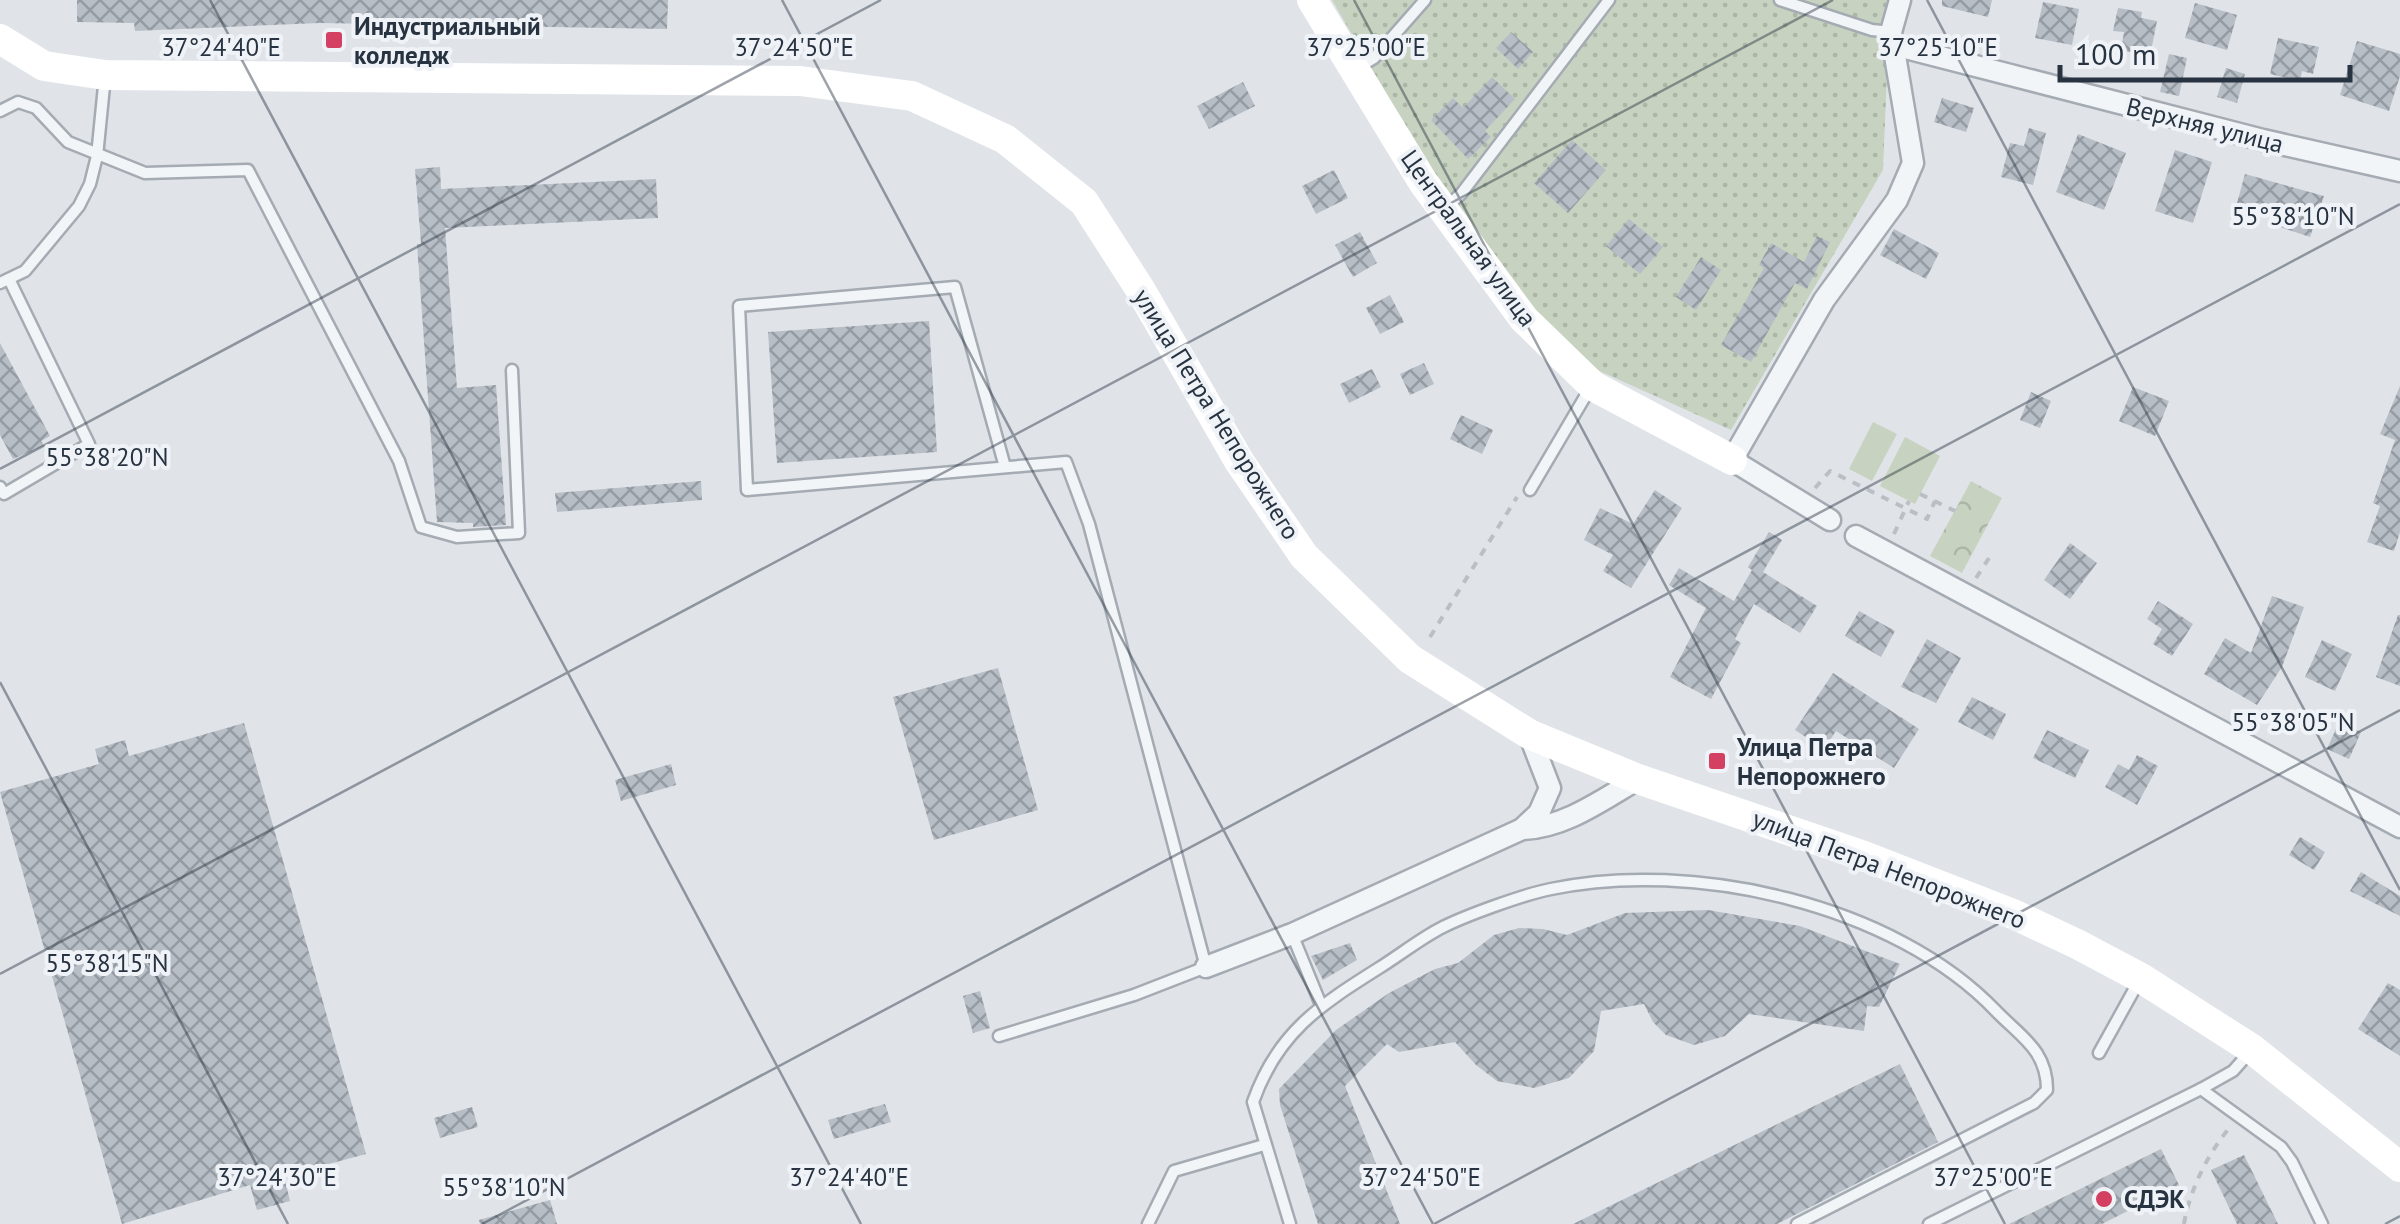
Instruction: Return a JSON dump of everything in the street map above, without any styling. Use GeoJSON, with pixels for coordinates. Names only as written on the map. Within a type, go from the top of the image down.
{"type":"FeatureCollection","features":[{"type":"Feature","properties":{"kind":"street","name":"Центральная улица"},"geometry":{"type":"LineString","coordinates":[[1312,0],[1443,209],[1524,319],[1593,386],[1732,460],[1830,520]]}},
{"type":"Feature","properties":{"kind":"street"},"geometry":{"type":"LineString","coordinates":[[1732,460],[1824,300],[1897,200],[1913,162],[1892,38],[1900,0]]}},
{"type":"Feature","properties":{"kind":"street","name":"Верхняя улица"},"geometry":{"type":"LineString","coordinates":[[1892,38],[2263,140],[2400,172]]}},
{"type":"Feature","properties":{"kind":"street","name":"улица Петра Непорожнего"},"geometry":{"type":"LineString","coordinates":[[0,39],[44,66],[105,75],[800,81],[912,96],[974,124],[1004,139],[1084,202],[1140,289],[1239,461],[1304,556],[1410,658],[1529,734],[1638,779],[1864,856],[1976,899],[2077,944],[2140,978],[2252,1049],[2400,1167]]}},
{"type":"Feature","properties":{"kind":"street"},"geometry":{"type":"LineString","coordinates":[[1856,536],[2400,827]]}},
{"type":"Feature","properties":{"kind":"street"},"geometry":{"type":"LineString","coordinates":[[1206,967],[1292,934],[1522,829],[1539,813],[1550,788],[1529,734]]}},
{"type":"Feature","properties":{"kind":"street"},"geometry":{"type":"LineString","coordinates":[[1522,829],[1544,828],[1590,808],[1638,779]]}},
{"type":"Feature","properties":{"kind":"lane"},"geometry":{"type":"LineString","coordinates":[[1354,70],[1374,58],[1425,0]]}},
{"type":"Feature","properties":{"kind":"lane"},"geometry":{"type":"LineString","coordinates":[[1443,209],[1461,194],[1610,0]]}},
{"type":"Feature","properties":{"kind":"lane"},"geometry":{"type":"LineString","coordinates":[[1780,0],[1892,38]]}},
{"type":"Feature","properties":{"kind":"lane"},"geometry":{"type":"LineString","coordinates":[[0,487],[4,494],[89,444],[5,281],[25,271],[79,206],[90,184],[97,156],[105,75]]}},
{"type":"Feature","properties":{"kind":"lane"},"geometry":{"type":"LineString","coordinates":[[0,111],[18,102],[36,108],[68,142],[145,173],[248,170],[399,461],[422,527],[457,537],[519,533],[512,370]]}},
{"type":"Feature","properties":{"kind":"lane"},"geometry":{"type":"LineString","coordinates":[[999,1036],[1134,995],[1206,967],[1089,524],[1066,462],[747,490],[739,306],[955,287],[1004,467]]}},
{"type":"Feature","properties":{"kind":"lane"},"geometry":{"type":"LineString","coordinates":[[1530,490],[1593,386]]}},
{"type":"Feature","properties":{"kind":"lane"},"geometry":{"type":"LineString","coordinates":[[1290,1224],[1253,1102],[1260,1082],[1289,1035],[1322,1005],[1444,927],[1549,889],[1638,879],[1746,888],[1806,903],[1864,924],[1932,960],[1978,992],[2037,1052],[2047,1069],[2047,1090],[2034,1103],[1797,1224]]}},
{"type":"Feature","properties":{"kind":"lane"},"geometry":{"type":"LineString","coordinates":[[1292,934],[1322,1005]]}},
{"type":"Feature","properties":{"kind":"lane"},"geometry":{"type":"LineString","coordinates":[[2099,1053],[2140,978]]}},
{"type":"Feature","properties":{"kind":"lane"},"geometry":{"type":"LineString","coordinates":[[1929,1224],[2202,1088],[2233,1071],[2252,1049]]}},
{"type":"Feature","properties":{"kind":"lane"},"geometry":{"type":"LineString","coordinates":[[2202,1088],[2287,1154],[2322,1224]]}},
{"type":"Feature","properties":{"kind":"lane"},"geometry":{"type":"LineString","coordinates":[[1148,1224],[1174,1171],[1264,1146]]}},
{"type":"Feature","properties":{"kind":"path"},"geometry":{"type":"LineString","coordinates":[[1809,494],[1830,471],[1927,519],[1935,501]]}},
{"type":"Feature","properties":{"kind":"path"},"geometry":{"type":"LineString","coordinates":[[1430,636],[1515,499],[1530,490]]}},
{"type":"Feature","properties":{"kind":"path"},"geometry":{"type":"LineString","coordinates":[[1920,494],[1955,510]]}},
{"type":"Feature","properties":{"kind":"path"},"geometry":{"type":"LineString","coordinates":[[1886,552],[1908,501]]}},
{"type":"Feature","properties":{"kind":"path"},"geometry":{"type":"LineString","coordinates":[[1966,595],[1989,558]]}},
{"type":"Feature","properties":{"kind":"path"},"geometry":{"type":"LineString","coordinates":[[2184,1224],[2195,1185],[2209,1157],[2240,1116]]}},
{"type":"Feature","properties":{"kind":"green space"},"geometry":{"type":"Polygon","coordinates":[[[1332,0],[1890,0],[1883,170],[1731,430],[1548,348],[1435,178],[1332,0]]]}},
{"type":"Feature","properties":{"kind":"green space"},"geometry":{"type":"Polygon","coordinates":[[[1873,422],[1897,434],[1872,481],[1849,469],[1873,422]]]}},
{"type":"Feature","properties":{"kind":"green space"},"geometry":{"type":"Polygon","coordinates":[[[1905,437],[1940,456],[1915,504],[1880,486],[1905,437]]]}},
{"type":"Feature","properties":{"kind":"green space"},"geometry":{"type":"Polygon","coordinates":[[[1971,481],[2002,498],[1962,573],[1930,556],[1971,481]]]}},
{"type":"Feature","properties":{"kind":"building"},"geometry":{"type":"Polygon","coordinates":[[[77,0],[668,0],[667,29],[319,23],[135,31],[134,23],[77,22],[77,0]]]}},
{"type":"Feature","properties":{"kind":"building"},"geometry":{"type":"Polygon","coordinates":[[[1942,0],[1992,0],[1988,17],[1942,6],[1942,0]]]}},
{"type":"Feature","properties":{"kind":"building"},"geometry":{"type":"Polygon","coordinates":[[[2043,2],[2079,9],[2072,45],[2035,38],[2043,2]]]}},
{"type":"Feature","properties":{"kind":"building"},"geometry":{"type":"Polygon","coordinates":[[[2195,3],[2237,15],[2227,50],[2185,38],[2195,3]]]}},
{"type":"Feature","properties":{"kind":"building"},"geometry":{"type":"Polygon","coordinates":[[[2118,8],[2142,12],[2141,18],[2157,21],[2150,56],[2121,50],[2124,32],[2113,31],[2118,8]]]}},
{"type":"Feature","properties":{"kind":"building"},"geometry":{"type":"Polygon","coordinates":[[[1511,32],[1533,52],[1518,69],[1496,48],[1511,32]]]}},
{"type":"Feature","properties":{"kind":"building"},"geometry":{"type":"Polygon","coordinates":[[[2278,38],[2319,47],[2313,74],[2302,71],[2300,81],[2270,74],[2278,38]]]}},
{"type":"Feature","properties":{"kind":"building"},"geometry":{"type":"Polygon","coordinates":[[[2357,41],[2400,54],[2400,76],[2389,111],[2340,95],[2357,41]]]}},
{"type":"Feature","properties":{"kind":"building"},"geometry":{"type":"Polygon","coordinates":[[[2169,54],[2187,58],[2179,96],[2160,92],[2169,54]]]}},
{"type":"Feature","properties":{"kind":"building"},"geometry":{"type":"Polygon","coordinates":[[[2226,68],[2245,74],[2237,103],[2217,97],[2226,68]]]}},
{"type":"Feature","properties":{"kind":"building"},"geometry":{"type":"Polygon","coordinates":[[[1492,77],[1515,99],[1485,131],[1491,137],[1468,159],[1431,120],[1453,98],[1463,108],[1492,77]]]}},
{"type":"Feature","properties":{"kind":"building"},"geometry":{"type":"Polygon","coordinates":[[[1243,82],[1255,106],[1209,129],[1197,106],[1243,82]]]}},
{"type":"Feature","properties":{"kind":"building"},"geometry":{"type":"Polygon","coordinates":[[[1942,98],[1974,108],[1966,132],[1934,122],[1942,98]]]}},
{"type":"Feature","properties":{"kind":"building"},"geometry":{"type":"Polygon","coordinates":[[[2029,128],[2046,133],[2033,185],[2001,177],[2010,143],[2024,146],[2029,128]]]}},
{"type":"Feature","properties":{"kind":"building"},"geometry":{"type":"Polygon","coordinates":[[[2078,134],[2126,153],[2104,210],[2056,192],[2078,134]]]}},
{"type":"Feature","properties":{"kind":"building"},"geometry":{"type":"Polygon","coordinates":[[[1572,140],[1606,170],[1568,213],[1534,183],[1572,140]]]}},
{"type":"Feature","properties":{"kind":"building"},"geometry":{"type":"Polygon","coordinates":[[[2175,150],[2212,162],[2193,223],[2155,211],[2175,150]]]}},
{"type":"Feature","properties":{"kind":"building"},"geometry":{"type":"Polygon","coordinates":[[[440,167],[441,189],[656,179],[658,218],[445,228],[457,388],[496,385],[506,525],[473,527],[473,523],[437,522],[415,169],[440,167]]]}},
{"type":"Feature","properties":{"kind":"building"},"geometry":{"type":"Polygon","coordinates":[[[1334,170],[1348,198],[1316,214],[1302,186],[1334,170]]]}},
{"type":"Feature","properties":{"kind":"building"},"geometry":{"type":"Polygon","coordinates":[[[2245,174],[2324,196],[2310,237],[2277,226],[2281,215],[2237,203],[2245,174]]]}},
{"type":"Feature","properties":{"kind":"building"},"geometry":{"type":"Polygon","coordinates":[[[1629,219],[1663,247],[1640,274],[1606,246],[1629,219]]]}},
{"type":"Feature","properties":{"kind":"building"},"geometry":{"type":"Polygon","coordinates":[[[1894,229],[1939,253],[1926,279],[1880,255],[1894,229]]]}},
{"type":"Feature","properties":{"kind":"building"},"geometry":{"type":"Polygon","coordinates":[[[1360,232],[1377,263],[1353,277],[1335,245],[1360,232]]]}},
{"type":"Feature","properties":{"kind":"building"},"geometry":{"type":"Polygon","coordinates":[[[1817,236],[1830,242],[1807,289],[1795,283],[1751,362],[1721,345],[1764,268],[1759,265],[1771,243],[1804,262],[1817,236]]]}},
{"type":"Feature","properties":{"kind":"building"},"geometry":{"type":"Polygon","coordinates":[[[1701,257],[1721,270],[1696,310],[1676,297],[1701,257]]]}},
{"type":"Feature","properties":{"kind":"building"},"geometry":{"type":"Polygon","coordinates":[[[1390,295],[1404,322],[1380,334],[1366,308],[1390,295]]]}},
{"type":"Feature","properties":{"kind":"building"},"geometry":{"type":"Polygon","coordinates":[[[929,321],[937,452],[777,463],[768,332],[929,321]]]}},
{"type":"Feature","properties":{"kind":"building"},"geometry":{"type":"Polygon","coordinates":[[[0,343],[50,436],[41,441],[44,446],[13,459],[0,435],[0,343]]]}},
{"type":"Feature","properties":{"kind":"building"},"geometry":{"type":"Polygon","coordinates":[[[1424,363],[1434,384],[1410,395],[1400,374],[1424,363]]]}},
{"type":"Feature","properties":{"kind":"building"},"geometry":{"type":"Polygon","coordinates":[[[1372,369],[1381,387],[1349,403],[1340,384],[1372,369]]]}},
{"type":"Feature","properties":{"kind":"building"},"geometry":{"type":"Polygon","coordinates":[[[2400,386],[2400,532],[2394,551],[2367,542],[2380,506],[2373,503],[2395,440],[2380,434],[2400,386]]]}},
{"type":"Feature","properties":{"kind":"building"},"geometry":{"type":"Polygon","coordinates":[[[2133,387],[2169,401],[2155,436],[2119,421],[2133,387]]]}},
{"type":"Feature","properties":{"kind":"building"},"geometry":{"type":"Polygon","coordinates":[[[2031,392],[2051,401],[2040,428],[2020,420],[2031,392]]]}},
{"type":"Feature","properties":{"kind":"building"},"geometry":{"type":"Polygon","coordinates":[[[1461,415],[1493,430],[1482,454],[1450,439],[1461,415]]]}},
{"type":"Feature","properties":{"kind":"building"},"geometry":{"type":"Polygon","coordinates":[[[701,481],[702,500],[557,512],[555,493],[701,481]]]}},
{"type":"Feature","properties":{"kind":"building"},"geometry":{"type":"Polygon","coordinates":[[[1655,490],[1682,508],[1631,588],[1603,571],[1613,555],[1584,540],[1600,508],[1633,524],[1655,490]]]}},
{"type":"Feature","properties":{"kind":"building"},"geometry":{"type":"Polygon","coordinates":[[[1769,532],[1782,540],[1763,572],[1817,606],[1800,633],[1754,604],[1735,639],[1741,643],[1711,699],[1670,677],[1706,608],[1669,585],[1679,568],[1734,601],[1769,532]]]}},
{"type":"Feature","properties":{"kind":"building"},"geometry":{"type":"Polygon","coordinates":[[[2070,543],[2097,563],[2070,599],[2044,580],[2070,543]]]}},
{"type":"Feature","properties":{"kind":"building"},"geometry":{"type":"Polygon","coordinates":[[[2272,596],[2304,607],[2282,667],[2257,705],[2204,674],[2225,638],[2251,653],[2272,596]]]}},
{"type":"Feature","properties":{"kind":"building"},"geometry":{"type":"Polygon","coordinates":[[[2158,601],[2193,624],[2172,656],[2153,644],[2162,629],[2147,619],[2158,601]]]}},
{"type":"Feature","properties":{"kind":"building"},"geometry":{"type":"Polygon","coordinates":[[[1859,611],[1895,631],[1881,657],[1845,636],[1859,611]]]}},
{"type":"Feature","properties":{"kind":"building"},"geometry":{"type":"Polygon","coordinates":[[[2400,615],[2400,686],[2376,677],[2400,615]]]}},
{"type":"Feature","properties":{"kind":"building"},"geometry":{"type":"Polygon","coordinates":[[[1927,639],[1961,658],[1936,703],[1901,687],[1927,639]]]}},
{"type":"Feature","properties":{"kind":"building"},"geometry":{"type":"Polygon","coordinates":[[[2322,640],[2352,654],[2335,691],[2305,677],[2322,640]]]}},
{"type":"Feature","properties":{"kind":"building"},"geometry":{"type":"Polygon","coordinates":[[[998,668],[1038,810],[934,840],[893,697],[998,668]]]}},
{"type":"Feature","properties":{"kind":"building"},"geometry":{"type":"Polygon","coordinates":[[[1833,673],[1919,729],[1894,768],[1836,731],[1824,749],[1795,730],[1833,673]]]}},
{"type":"Feature","properties":{"kind":"building"},"geometry":{"type":"Polygon","coordinates":[[[1972,697],[2006,714],[1993,740],[1958,722],[1972,697]]]}},
{"type":"Feature","properties":{"kind":"building"},"geometry":{"type":"Polygon","coordinates":[[[2339,722],[2361,732],[2349,759],[2327,749],[2339,722]]]}},
{"type":"Feature","properties":{"kind":"building"},"geometry":{"type":"Polygon","coordinates":[[[244,723],[366,1154],[284,1176],[290,1201],[257,1210],[250,1185],[122,1224],[0,792],[99,764],[95,749],[125,740],[129,756],[244,723]]]}},
{"type":"Feature","properties":{"kind":"building"},"geometry":{"type":"Polygon","coordinates":[[[2047,730],[2089,750],[2075,778],[2033,758],[2047,730]]]}},
{"type":"Feature","properties":{"kind":"building"},"geometry":{"type":"Polygon","coordinates":[[[2137,755],[2158,766],[2137,805],[2105,787],[2118,764],[2129,770],[2137,755]]]}},
{"type":"Feature","properties":{"kind":"building"},"geometry":{"type":"Polygon","coordinates":[[[671,764],[676,785],[621,801],[615,780],[671,764]]]}},
{"type":"Feature","properties":{"kind":"building"},"geometry":{"type":"Polygon","coordinates":[[[2300,837],[2325,852],[2314,870],[2289,855],[2300,837]]]}},
{"type":"Feature","properties":{"kind":"building"},"geometry":{"type":"Polygon","coordinates":[[[2361,872],[2400,896],[2400,916],[2350,891],[2361,872]]]}},
{"type":"Feature","properties":{"kind":"building"},"geometry":{"type":"Polygon","coordinates":[[[1708,910],[1800,926],[1900,964],[1879,1007],[1867,1006],[1864,1031],[1749,1014],[1725,1036],[1694,1045],[1666,1035],[1653,1022],[1644,1004],[1601,1011],[1594,1051],[1569,1078],[1534,1088],[1497,1081],[1455,1042],[1399,1052],[1387,1044],[1345,1086],[1400,1224],[1318,1224],[1280,1105],[1279,1089],[1336,1030],[1389,993],[1435,969],[1458,963],[1494,935],[1519,928],[1567,935],[1625,913],[1708,910]]]}},
{"type":"Feature","properties":{"kind":"building"},"geometry":{"type":"Polygon","coordinates":[[[1350,943],[1357,960],[1323,980],[1311,956],[1350,943]]]}},
{"type":"Feature","properties":{"kind":"building"},"geometry":{"type":"Polygon","coordinates":[[[2388,983],[2400,990],[2400,1056],[2358,1029],[2388,983]]]}},
{"type":"Feature","properties":{"kind":"building"},"geometry":{"type":"Polygon","coordinates":[[[980,991],[990,1028],[973,1033],[963,996],[980,991]]]}},
{"type":"Feature","properties":{"kind":"building"},"geometry":{"type":"Polygon","coordinates":[[[1900,1064],[1938,1142],[1777,1224],[1573,1224],[1900,1064]]]}},
{"type":"Feature","properties":{"kind":"building"},"geometry":{"type":"Polygon","coordinates":[[[885,1104],[891,1122],[834,1139],[828,1120],[885,1104]]]}},
{"type":"Feature","properties":{"kind":"building"},"geometry":{"type":"Polygon","coordinates":[[[472,1107],[478,1127],[440,1138],[434,1118],[472,1107]]]}},
{"type":"Feature","properties":{"kind":"building"},"geometry":{"type":"Polygon","coordinates":[[[2161,1149],[2179,1185],[2102,1224],[2009,1224],[2161,1149]]]}},
{"type":"Feature","properties":{"kind":"building"},"geometry":{"type":"Polygon","coordinates":[[[2244,1155],[2278,1224],[2237,1224],[2211,1170],[2244,1155]]]}},
{"type":"Feature","properties":{"kind":"building"},"geometry":{"type":"Polygon","coordinates":[[[550,1200],[557,1224],[480,1224],[479,1220],[550,1200]]]}},
{"type":"Feature","properties":{"kind":"place","name":"Индустриальный колледж"},"geometry":{"type":"Point","coordinates":[334,40]}},
{"type":"Feature","properties":{"kind":"place","name":"Улица Петра Непорожнего"},"geometry":{"type":"Point","coordinates":[1717,761]}},
{"type":"Feature","properties":{"kind":"place","name":"СДЭК"},"geometry":{"type":"Point","coordinates":[2104,1199]}}]}
